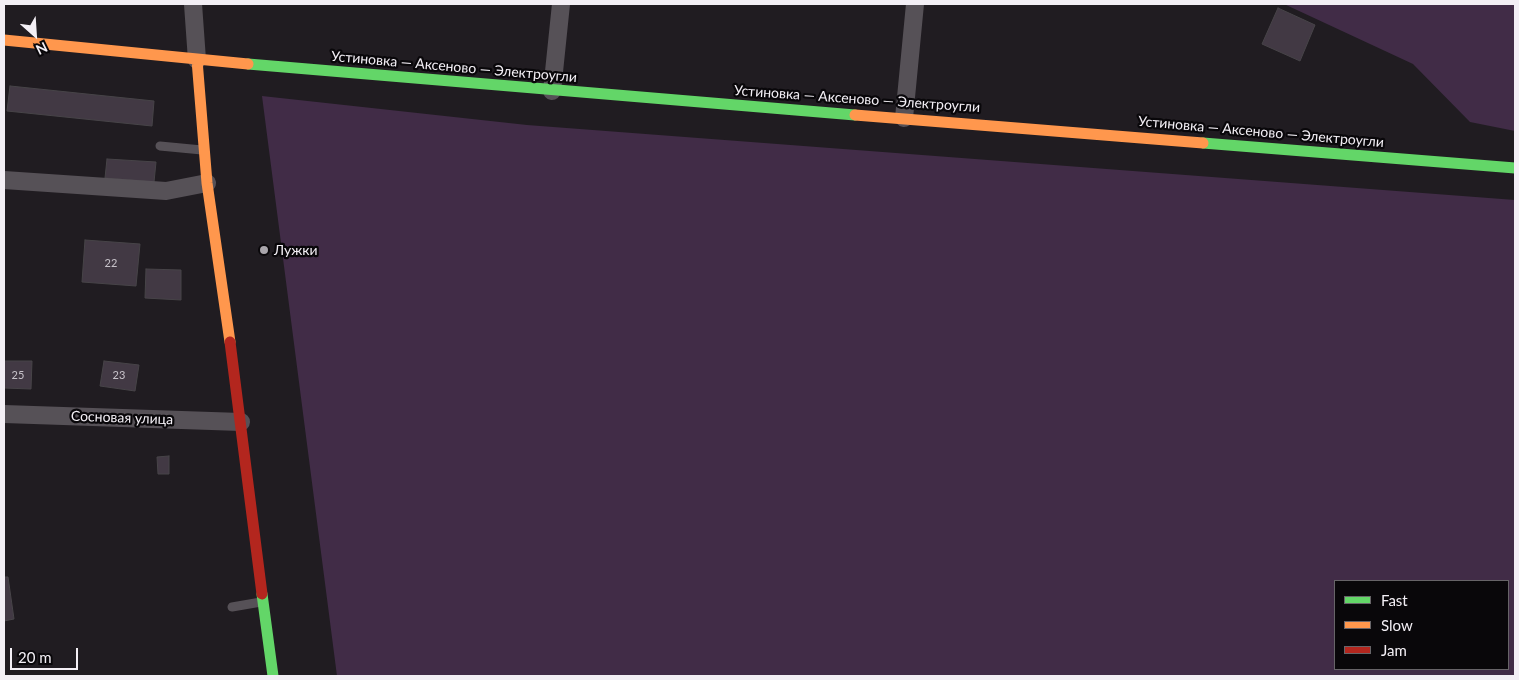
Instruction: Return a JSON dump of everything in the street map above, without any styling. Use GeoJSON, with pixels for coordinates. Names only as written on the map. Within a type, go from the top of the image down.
{"type":"FeatureCollection","features":[{"type":"Feature","properties":{"kind":"main road"},"geometry":{"type":"LineString","coordinates":[[4,40],[197,60],[207,183],[241,422],[273,676]]}},
{"type":"Feature","properties":{"kind":"main road","name":"Устиновка — Аксеново — Электроугли"},"geometry":{"type":"LineString","coordinates":[[197,60],[552,91],[1515,168]]}},
{"type":"Feature","properties":{"kind":"street"},"geometry":{"type":"LineString","coordinates":[[193,4],[197,60]]}},
{"type":"Feature","properties":{"kind":"street"},"geometry":{"type":"LineString","coordinates":[[552,91],[561,4]]}},
{"type":"Feature","properties":{"kind":"street"},"geometry":{"type":"LineString","coordinates":[[904,118],[915,4]]}},
{"type":"Feature","properties":{"kind":"street"},"geometry":{"type":"LineString","coordinates":[[4,180],[166,191],[207,183]]}},
{"type":"Feature","properties":{"kind":"street","name":"Сосновая улица"},"geometry":{"type":"LineString","coordinates":[[4,414],[241,422]]}},
{"type":"Feature","properties":{"kind":"lane"},"geometry":{"type":"LineString","coordinates":[[160,146],[204,150]]}},
{"type":"Feature","properties":{"kind":"lane"},"geometry":{"type":"LineString","coordinates":[[232,607],[264,601]]}},
{"type":"Feature","properties":{"kind":"shaded area"},"geometry":{"type":"Polygon","coordinates":[[[1284,4],[1515,4],[1515,131],[1470,122],[1413,64],[1284,4]]]}},
{"type":"Feature","properties":{"kind":"shaded area"},"geometry":{"type":"Polygon","coordinates":[[[262,96],[527,125],[1515,200],[1515,676],[337,676],[262,96]]]}},
{"type":"Feature","properties":{"kind":"building"},"geometry":{"type":"Polygon","coordinates":[[[1278,8],[1315,25],[1300,61],[1262,44],[1278,8]]]}},
{"type":"Feature","properties":{"kind":"building"},"geometry":{"type":"Polygon","coordinates":[[[10,86],[154,101],[152,126],[7,111],[10,86]]]}},
{"type":"Feature","properties":{"kind":"building"},"geometry":{"type":"Polygon","coordinates":[[[107,159],[156,162],[154,182],[105,178],[107,159]]]}},
{"type":"Feature","properties":{"kind":"building"},"geometry":{"type":"Polygon","coordinates":[[[85,240],[140,244],[136,286],[82,282],[85,240]]]}},
{"type":"Feature","properties":{"kind":"building"},"geometry":{"type":"Polygon","coordinates":[[[146,269],[181,270],[181,300],[145,298],[146,269]]]}},
{"type":"Feature","properties":{"kind":"building"},"geometry":{"type":"Polygon","coordinates":[[[4,361],[32,361],[31,389],[4,388],[4,361]]]}},
{"type":"Feature","properties":{"kind":"building"},"geometry":{"type":"Polygon","coordinates":[[[104,361],[139,365],[135,391],[100,386],[104,361]]]}},
{"type":"Feature","properties":{"kind":"building"},"geometry":{"type":"Polygon","coordinates":[[[169,456],[169,474],[158,474],[157,457],[169,456]]]}},
{"type":"Feature","properties":{"kind":"building"},"geometry":{"type":"Polygon","coordinates":[[[4,577],[8,577],[14,619],[4,621],[4,577]]]}},
{"type":"Feature","properties":{"kind":"traffic: fast"},"geometry":{"type":"LineString","coordinates":[[248,64],[855,115]]}},
{"type":"Feature","properties":{"kind":"traffic: fast"},"geometry":{"type":"LineString","coordinates":[[1203,143],[1515,168]]}},
{"type":"Feature","properties":{"kind":"traffic: fast"},"geometry":{"type":"LineString","coordinates":[[262,594],[273,676]]}},
{"type":"Feature","properties":{"kind":"traffic: slow"},"geometry":{"type":"LineString","coordinates":[[4,40],[248,64]]}},
{"type":"Feature","properties":{"kind":"traffic: slow"},"geometry":{"type":"LineString","coordinates":[[197,60],[207,183],[230,342]]}},
{"type":"Feature","properties":{"kind":"traffic: slow"},"geometry":{"type":"LineString","coordinates":[[855,115],[1203,143]]}},
{"type":"Feature","properties":{"kind":"traffic: jam"},"geometry":{"type":"LineString","coordinates":[[230,342],[262,594]]}},
{"type":"Feature","properties":{"kind":"place","name":"Лужки"},"geometry":{"type":"Point","coordinates":[264,250]}}]}
